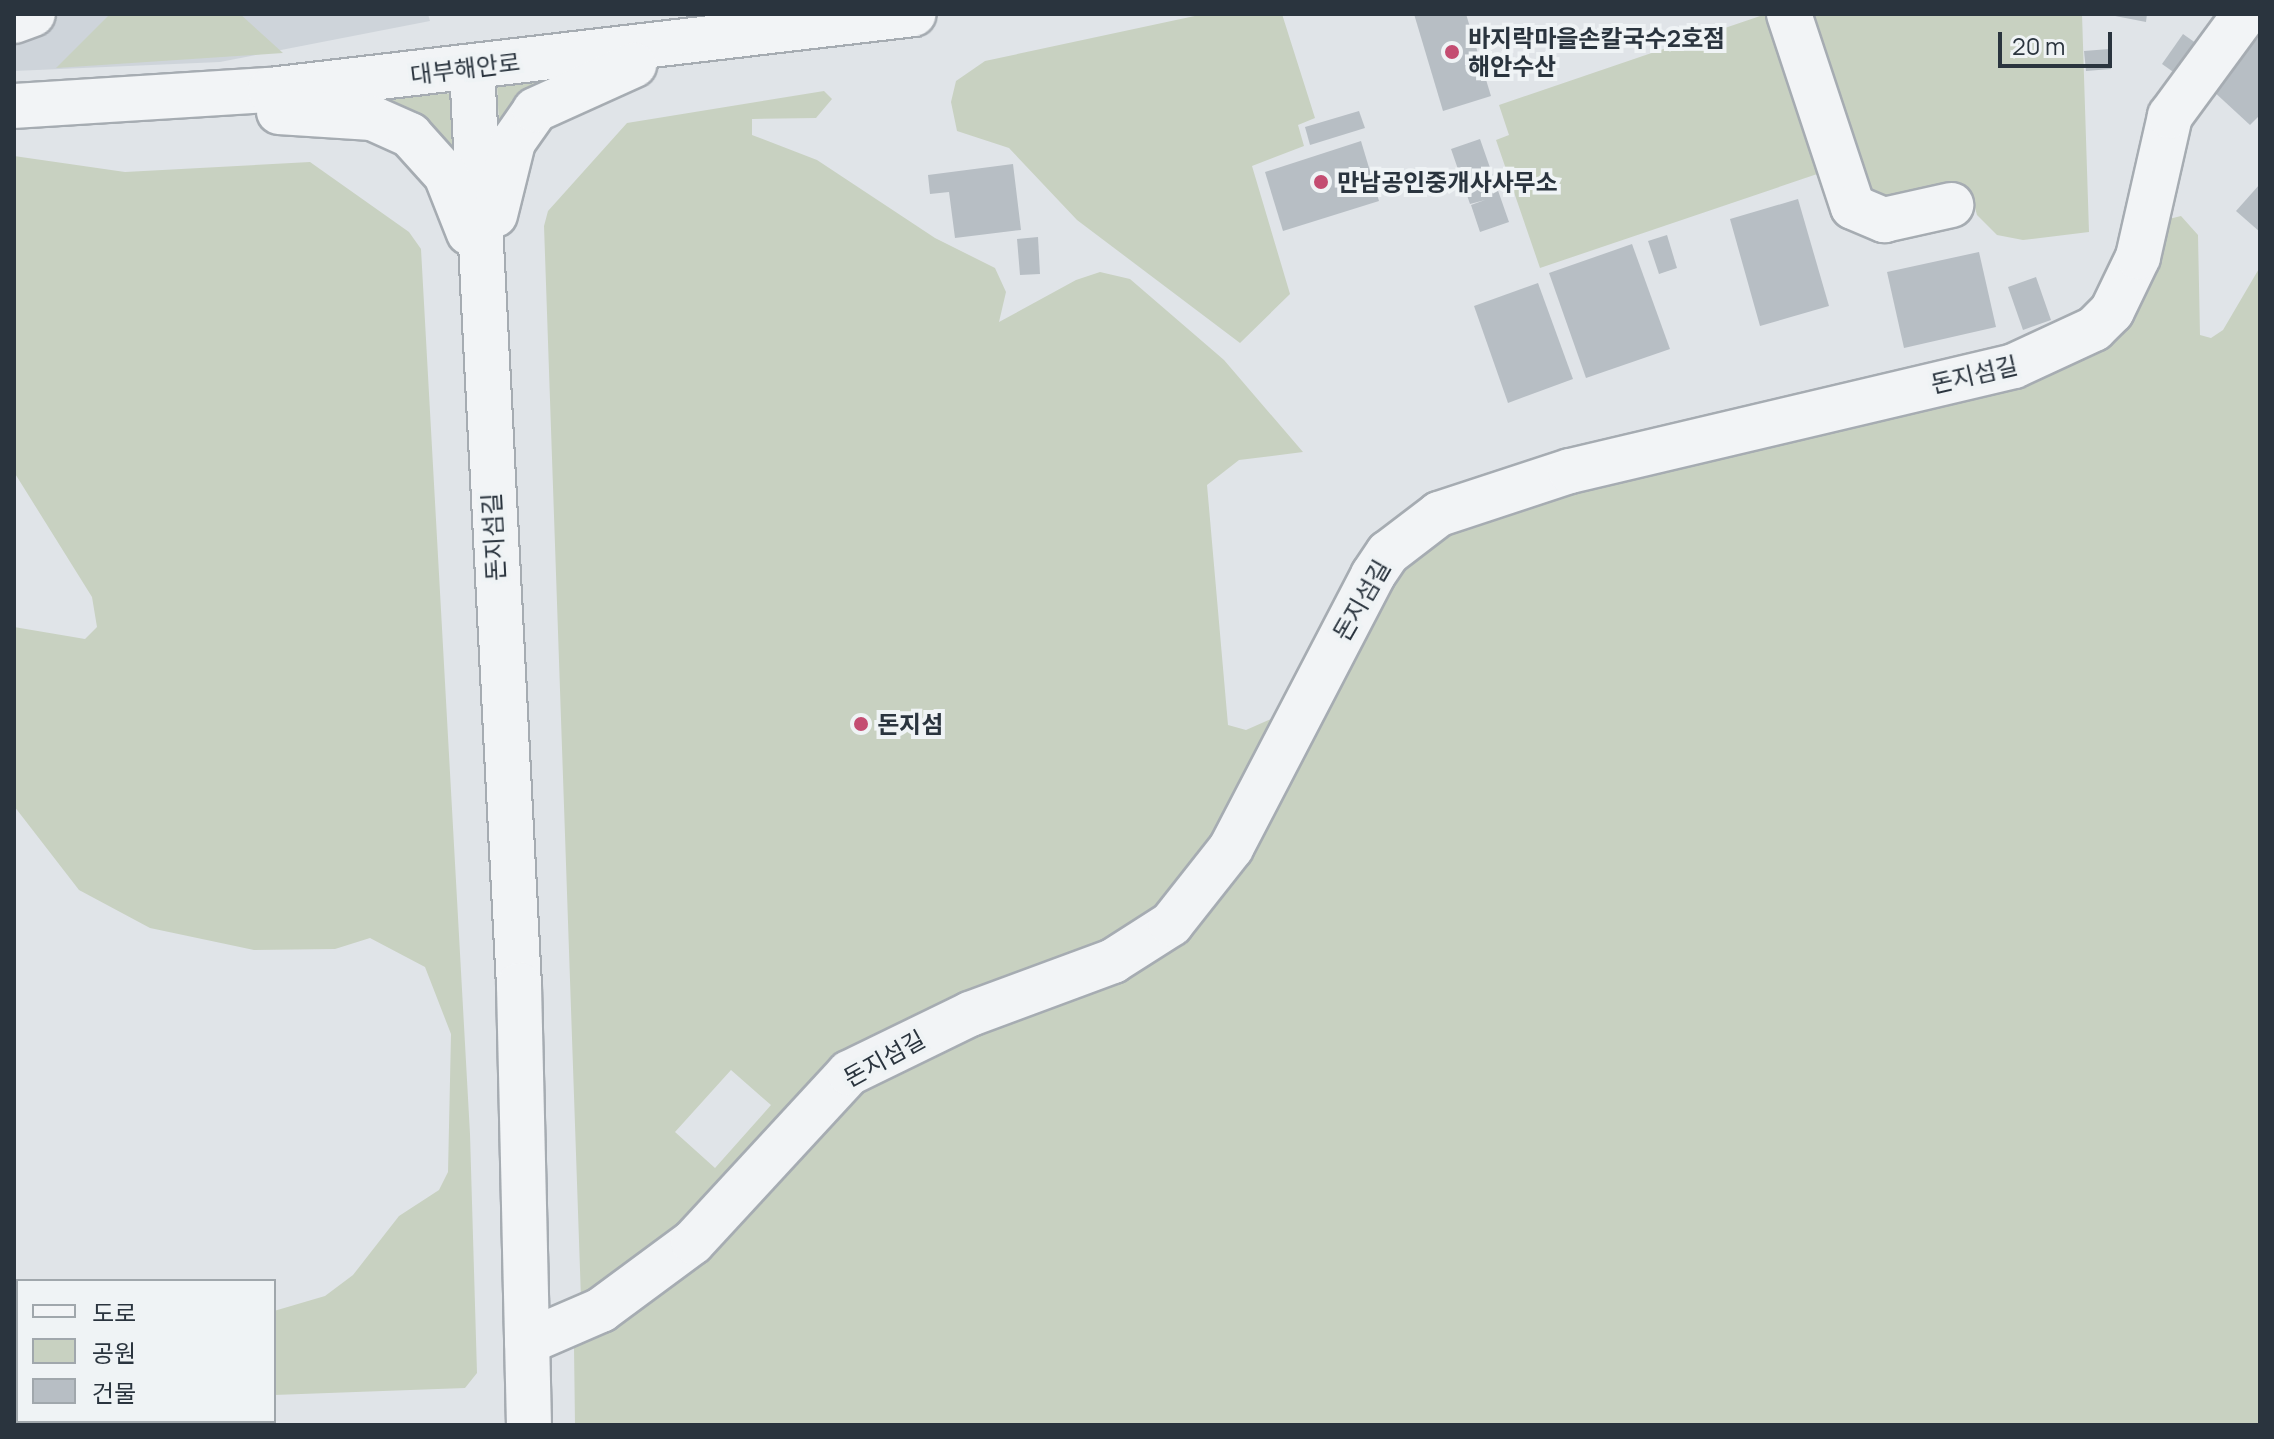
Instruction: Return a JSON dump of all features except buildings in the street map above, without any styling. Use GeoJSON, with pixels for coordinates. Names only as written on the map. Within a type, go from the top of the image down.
{"type":"FeatureCollection","features":[{"type":"Feature","properties":{"kind":"street"},"geometry":{"type":"LineString","coordinates":[[14,21],[33,14]]}},
{"type":"Feature","properties":{"kind":"street","name":"대부해안로"},"geometry":{"type":"LineString","coordinates":[[14,106],[202,96],[472,68],[914,14]]}},
{"type":"Feature","properties":{"kind":"street"},"geometry":{"type":"LineString","coordinates":[[1789,14],[1853,207],[1884,220],[1951,205]]}},
{"type":"Feature","properties":{"kind":"street","name":"돈지섬길"},"geometry":{"type":"LineString","coordinates":[[527,1342],[601,1310],[693,1242],[849,1073],[970,1014],[1113,961],[1171,924],[1231,848],[1388,553],[1439,514],[1570,471],[2014,366],[2094,329],[2112,311],[2138,257],[2170,116],[2245,14]]}},
{"type":"Feature","properties":{"kind":"street"},"geometry":{"type":"LineString","coordinates":[[481,263],[513,142],[535,110],[562,93],[720,37]]}},
{"type":"Feature","properties":{"kind":"street","name":"돈지섬길"},"geometry":{"type":"LineString","coordinates":[[472,68],[519,985],[529,1425]]}},
{"type":"Feature","properties":{"kind":"street"},"geometry":{"type":"LineString","coordinates":[[14,106],[107,120],[272,112],[372,118],[410,135],[433,157],[481,263]]}},
{"type":"Feature","properties":{"kind":"shaded area"},"geometry":{"type":"Polygon","coordinates":[[[14,14],[428,14],[430,21],[220,62],[14,71],[14,14]]]}},
{"type":"Feature","properties":{"kind":"green space"},"geometry":{"type":"Polygon","coordinates":[[[110,14],[240,14],[283,53],[56,68],[110,14]]]}},
{"type":"Feature","properties":{"kind":"green space"},"geometry":{"type":"Polygon","coordinates":[[[1204,14],[1282,14],[1315,118],[1298,125],[1304,146],[1252,166],[1290,294],[1240,343],[1077,220],[1009,148],[957,131],[951,102],[956,81],[985,61],[1204,14]]]}},
{"type":"Feature","properties":{"kind":"green space"},"geometry":{"type":"Polygon","coordinates":[[[1766,14],[1779,14],[1832,169],[1540,268],[1496,140],[1509,135],[1499,105],[1766,14]]]}},
{"type":"Feature","properties":{"kind":"green space"},"geometry":{"type":"Polygon","coordinates":[[[1799,14],[2082,14],[2089,232],[2023,240],[1997,235],[1977,215],[1970,191],[1948,185],[1878,201],[1863,197],[1799,14]]]}},
{"type":"Feature","properties":{"kind":"green space"},"geometry":{"type":"Polygon","coordinates":[[[580,73],[500,145],[497,85],[580,73]]]}},
{"type":"Feature","properties":{"kind":"green space"},"geometry":{"type":"Polygon","coordinates":[[[824,91],[832,99],[816,118],[752,119],[752,135],[817,160],[935,238],[995,268],[1006,292],[999,322],[1076,280],[1100,272],[1130,279],[1224,360],[1303,452],[1239,460],[1207,485],[1228,725],[1246,730],[1273,718],[1200,866],[1147,923],[850,1050],[684,1232],[581,1299],[544,226],[548,211],[627,123],[824,91]],[[731,1070],[675,1132],[715,1168],[771,1105],[731,1070]]]}},
{"type":"Feature","properties":{"kind":"green space"},"geometry":{"type":"Polygon","coordinates":[[[454,93],[458,164],[422,116],[359,101],[454,93]]]}},
{"type":"Feature","properties":{"kind":"green space"},"geometry":{"type":"Polygon","coordinates":[[[14,156],[125,172],[310,162],[409,232],[421,249],[470,1134],[477,1373],[465,1388],[276,1395],[276,1310],[325,1296],[353,1275],[399,1216],[439,1190],[448,1172],[451,1034],[425,967],[370,938],[335,949],[254,950],[150,928],[79,890],[14,806],[14,627],[85,639],[97,627],[92,597],[14,472],[14,156]]]}},
{"type":"Feature","properties":{"kind":"green space"},"geometry":{"type":"Polygon","coordinates":[[[2181,216],[2198,235],[2200,335],[2211,338],[2223,330],[2260,267],[2260,1425],[575,1425],[574,1348],[613,1320],[838,1102],[1223,893],[1263,838],[1309,734],[1413,547],[1501,506],[2025,380],[2161,221],[2181,216]]]}},
{"type":"Feature","properties":{"kind":"place","name":"바지락마을손칼국수2호점 해안수산"},"geometry":{"type":"Point","coordinates":[1452,52]}},
{"type":"Feature","properties":{"kind":"place","name":"만남공인중개사사무소"},"geometry":{"type":"Point","coordinates":[1321,182]}},
{"type":"Feature","properties":{"kind":"place","name":"돈지섬"},"geometry":{"type":"Point","coordinates":[861,724]}}]}
